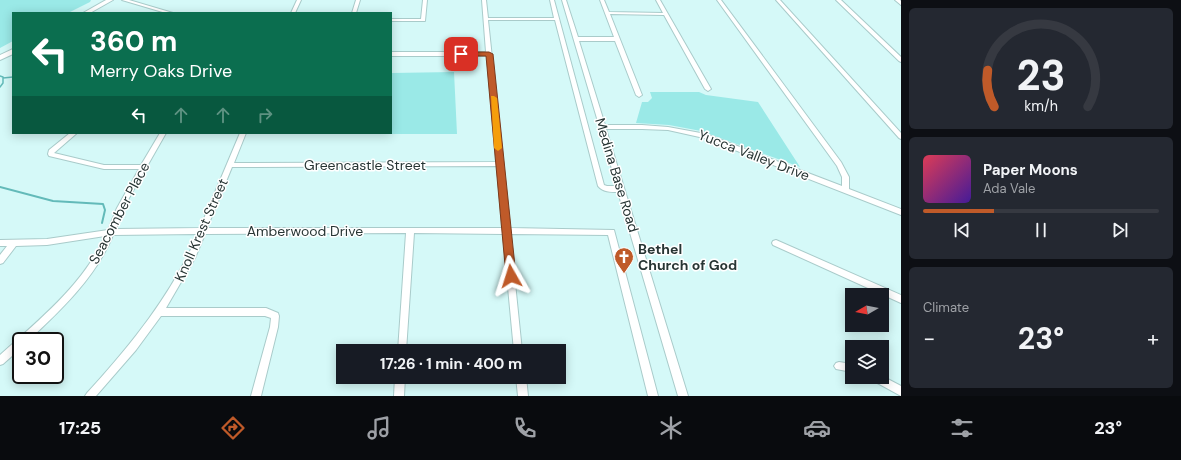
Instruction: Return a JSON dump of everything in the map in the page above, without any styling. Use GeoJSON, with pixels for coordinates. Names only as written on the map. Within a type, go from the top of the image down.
{"type":"FeatureCollection","features":[{"type":"Feature","properties":{"kind":"main road"},"geometry":{"type":"LineString","coordinates":[[88,12],[110,0]]}},
{"type":"Feature","properties":{"kind":"main road"},"geometry":{"type":"LineString","coordinates":[[0,58],[12,52]]}},
{"type":"Feature","properties":{"kind":"street"},"geometry":{"type":"LineString","coordinates":[[124,0],[167,12]]}},
{"type":"Feature","properties":{"kind":"street"},"geometry":{"type":"LineString","coordinates":[[293,12],[299,0]]}},
{"type":"Feature","properties":{"kind":"street"},"geometry":{"type":"LineString","coordinates":[[354,12],[358,0]]}},
{"type":"Feature","properties":{"kind":"street"},"geometry":{"type":"LineString","coordinates":[[392,20],[423,20],[425,0]]}},
{"type":"Feature","properties":{"kind":"street"},"geometry":{"type":"LineString","coordinates":[[484,0],[517,344]]}},
{"type":"Feature","properties":{"kind":"street"},"geometry":{"type":"LineString","coordinates":[[552,0],[601,186],[606,189],[621,189]]}},
{"type":"Feature","properties":{"kind":"street","name":"Medina Base Road"},"geometry":{"type":"LineString","coordinates":[[564,0],[684,396]]}},
{"type":"Feature","properties":{"kind":"street"},"geometry":{"type":"LineString","coordinates":[[602,0],[639,96]]}},
{"type":"Feature","properties":{"kind":"street"},"geometry":{"type":"LineString","coordinates":[[658,0],[708,89]]}},
{"type":"Feature","properties":{"kind":"street"},"geometry":{"type":"LineString","coordinates":[[719,0],[839,164],[846,177],[847,182],[845,190]]}},
{"type":"Feature","properties":{"kind":"street"},"geometry":{"type":"LineString","coordinates":[[778,0],[901,137]]}},
{"type":"Feature","properties":{"kind":"street"},"geometry":{"type":"LineString","coordinates":[[838,0],[901,60]]}},
{"type":"Feature","properties":{"kind":"street"},"geometry":{"type":"LineString","coordinates":[[896,0],[901,4]]}},
{"type":"Feature","properties":{"kind":"street"},"geometry":{"type":"LineString","coordinates":[[607,13],[666,14]]}},
{"type":"Feature","properties":{"kind":"street"},"geometry":{"type":"LineString","coordinates":[[486,19],[556,19]]}},
{"type":"Feature","properties":{"kind":"street"},"geometry":{"type":"LineString","coordinates":[[576,39],[618,39]]}},
{"type":"Feature","properties":{"kind":"street"},"geometry":{"type":"LineString","coordinates":[[392,54],[489,54]]}},
{"type":"Feature","properties":{"kind":"street","name":"Yucca Valley Drive"},"geometry":{"type":"LineString","coordinates":[[602,126],[660,127],[700,134],[901,212]]}},
{"type":"Feature","properties":{"kind":"street"},"geometry":{"type":"LineString","coordinates":[[73,134],[51,152],[51,154],[96,166],[111,168],[143,167]]}},
{"type":"Feature","properties":{"kind":"street","name":"Seacomber Place"},"geometry":{"type":"LineString","coordinates":[[31,332],[57,307],[100,254],[112,232],[119,212],[162,134]]}},
{"type":"Feature","properties":{"kind":"street","name":"Knoll Krest Street"},"geometry":{"type":"LineString","coordinates":[[90,396],[160,312],[183,275],[203,231],[243,134]]}},
{"type":"Feature","properties":{"kind":"street","name":"Greencastle Street"},"geometry":{"type":"LineString","coordinates":[[230,165],[500,164]]}},
{"type":"Feature","properties":{"kind":"street"},"geometry":{"type":"LineString","coordinates":[[402,344],[410,230]]}},
{"type":"Feature","properties":{"kind":"street","name":"Amberwood Drive"},"geometry":{"type":"LineString","coordinates":[[0,243],[47,242],[112,232],[410,230],[611,232],[653,396]]}},
{"type":"Feature","properties":{"kind":"street"},"geometry":{"type":"LineString","coordinates":[[0,260],[14,243]]}},
{"type":"Feature","properties":{"kind":"street"},"geometry":{"type":"LineString","coordinates":[[776,243],[901,299]]}},
{"type":"Feature","properties":{"kind":"street"},"geometry":{"type":"LineString","coordinates":[[160,312],[266,312],[275,316],[274,327],[256,396]]}},
{"type":"Feature","properties":{"kind":"street","name":"Seacomber Place"},"geometry":{"type":"LineString","coordinates":[[0,361],[12,350]]}},
{"type":"Feature","properties":{"kind":"street"},"geometry":{"type":"LineString","coordinates":[[839,366],[845,367]]}},
{"type":"Feature","properties":{"kind":"street"},"geometry":{"type":"LineString","coordinates":[[399,396],[400,384]]}},
{"type":"Feature","properties":{"kind":"street"},"geometry":{"type":"LineString","coordinates":[[522,384],[523,396]]}},
{"type":"Feature","properties":{"kind":"street"},"geometry":{"type":"LineString","coordinates":[[888,384],[901,391]]}},
{"type":"Feature","properties":{"kind":"shaded area"},"geometry":{"type":"Polygon","coordinates":[[[0,0],[91,0],[90,2],[70,12],[12,12],[12,42],[0,48],[0,0]]]}},
{"type":"Feature","properties":{"kind":"shaded area"},"geometry":{"type":"Polygon","coordinates":[[[454,72],[457,134],[392,134],[392,73],[454,72]]]}},
{"type":"Feature","properties":{"kind":"shaded area"},"geometry":{"type":"Polygon","coordinates":[[[650,92],[699,92],[706,95],[758,102],[800,167],[701,131],[669,125],[636,123],[642,102],[648,102],[652,98],[650,92]]]}},
{"type":"Feature","properties":{"kind":"waterway"},"geometry":{"type":"LineString","coordinates":[[0,76],[3,78]]}},
{"type":"Feature","properties":{"kind":"waterway"},"geometry":{"type":"LineString","coordinates":[[3,78],[12,77]]}},
{"type":"Feature","properties":{"kind":"waterway"},"geometry":{"type":"LineString","coordinates":[[0,87],[3,83],[3,78]]}},
{"type":"Feature","properties":{"kind":"waterway"},"geometry":{"type":"LineString","coordinates":[[0,187],[53,201],[103,204],[105,210],[102,223]]}},
{"type":"Feature","properties":{"kind":"slow traffic"},"geometry":{"type":"LineString","coordinates":[[494,98],[498,148]]}},
{"type":"Feature","properties":{"kind":"place","name":"Bethel Church of God"},"geometry":{"type":"Point","coordinates":[624,274]}},
{"type":"Feature","properties":{"kind":"route"},"geometry":{"type":"LineString","coordinates":[[461,54],[489,54],[511,276]]}}]}
